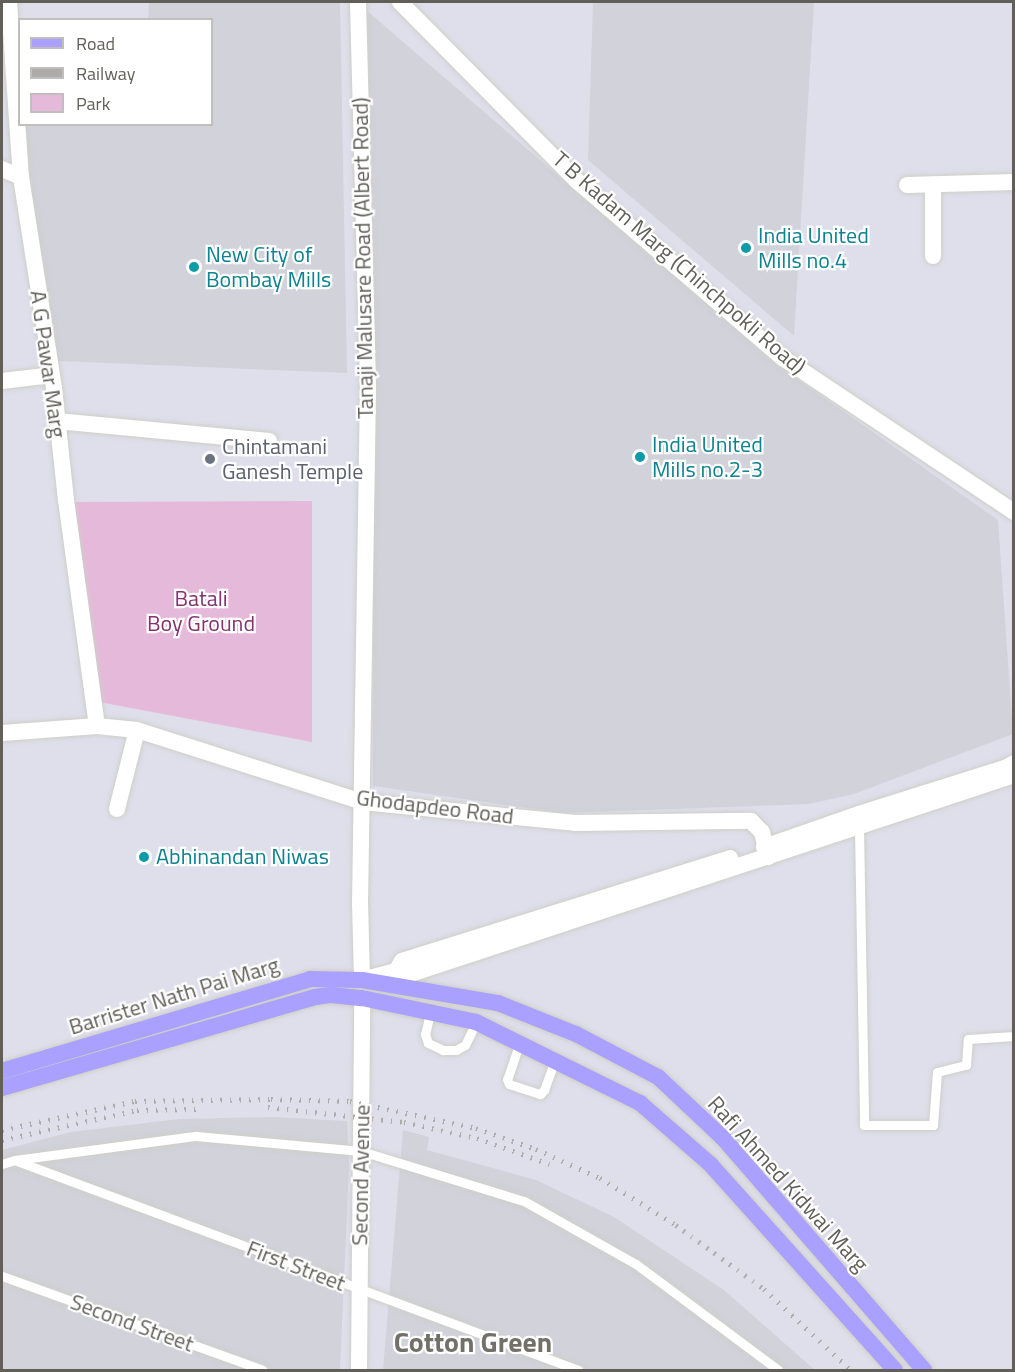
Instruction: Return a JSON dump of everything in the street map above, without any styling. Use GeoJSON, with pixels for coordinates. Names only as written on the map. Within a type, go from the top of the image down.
{"type":"FeatureCollection","features":[{"type":"Feature","properties":{"kind":"main road","name":"Barrister Nath Pai Marg"},"geometry":{"type":"LineString","coordinates":[[2,1071],[295,982],[328,977],[362,980]]}},
{"type":"Feature","properties":{"kind":"main road","name":"Rafi Ahmed Kidwai Marg"},"geometry":{"type":"LineString","coordinates":[[362,980],[498,1003],[576,1034],[658,1077],[723,1138],[924,1371]]}},
{"type":"Feature","properties":{"kind":"main road","name":"Barrister Nath Pai Marg"},"geometry":{"type":"LineString","coordinates":[[2,1088],[301,1000],[331,995],[362,998]]}},
{"type":"Feature","properties":{"kind":"main road","name":"Rafi Ahmed Kidwai Marg"},"geometry":{"type":"LineString","coordinates":[[362,998],[476,1022],[555,1059],[640,1103],[711,1165],[896,1371]]}},
{"type":"Feature","properties":{"kind":"street","name":"A G Pawar Marg"},"geometry":{"type":"LineString","coordinates":[[9,2],[21,177],[52,375],[97,726]]}},
{"type":"Feature","properties":{"kind":"street","name":"Tanaji Malusare Road (Albert Road)"},"geometry":{"type":"LineString","coordinates":[[358,2],[368,389],[362,802],[362,980]]}},
{"type":"Feature","properties":{"kind":"street","name":"T B Kadam Marg (Chinchpokli Road)"},"geometry":{"type":"LineString","coordinates":[[400,2],[577,181],[783,358],[1014,513]]}},
{"type":"Feature","properties":{"kind":"street"},"geometry":{"type":"LineString","coordinates":[[2,169],[21,177]]}},
{"type":"Feature","properties":{"kind":"street"},"geometry":{"type":"LineString","coordinates":[[907,185],[1014,182]]}},
{"type":"Feature","properties":{"kind":"street"},"geometry":{"type":"LineString","coordinates":[[933,185],[933,256]]}},
{"type":"Feature","properties":{"kind":"street"},"geometry":{"type":"LineString","coordinates":[[2,381],[52,375]]}},
{"type":"Feature","properties":{"kind":"street"},"geometry":{"type":"LineString","coordinates":[[57,421],[269,441]]}},
{"type":"Feature","properties":{"kind":"street","name":"Ghodapdeo Road"},"geometry":{"type":"LineString","coordinates":[[2,733],[97,726],[137,730],[362,802],[575,823],[743,819],[758,825],[767,852]]}},
{"type":"Feature","properties":{"kind":"street"},"geometry":{"type":"LineString","coordinates":[[117,809],[137,730]]}},
{"type":"Feature","properties":{"kind":"street"},"geometry":{"type":"LineString","coordinates":[[362,980],[396,971],[408,975],[767,852],[859,814],[1005,768],[1014,763]]}},
{"type":"Feature","properties":{"kind":"street"},"geometry":{"type":"LineString","coordinates":[[767,852],[859,828],[1014,775]]}},
{"type":"Feature","properties":{"kind":"street","name":"Second Avenue"},"geometry":{"type":"LineString","coordinates":[[359,1371],[362,980]]}},
{"type":"Feature","properties":{"kind":"lane"},"geometry":{"type":"LineString","coordinates":[[859,828],[864,1125],[933,1125],[937,1072],[966,1065],[969,1039],[1014,1036]]}},
{"type":"Feature","properties":{"kind":"lane"},"geometry":{"type":"LineString","coordinates":[[429,1012],[425,1034],[428,1043],[443,1050],[456,1050],[465,1045],[476,1022]]}},
{"type":"Feature","properties":{"kind":"lane"},"geometry":{"type":"LineString","coordinates":[[520,1042],[507,1079],[509,1084],[540,1094],[544,1090],[555,1059]]}},
{"type":"Feature","properties":{"kind":"lane"},"geometry":{"type":"LineString","coordinates":[[2,1164],[15,1160],[196,1136],[361,1151],[524,1201],[636,1264],[778,1371]]}},
{"type":"Feature","properties":{"kind":"lane","name":"First Street"},"geometry":{"type":"LineString","coordinates":[[15,1160],[578,1371]]}},
{"type":"Feature","properties":{"kind":"lane","name":"Second Street"},"geometry":{"type":"LineString","coordinates":[[2,1276],[263,1371]]}},
{"type":"Feature","properties":{"kind":"shaded area","name":"New City of Bombay Mills"},"geometry":{"type":"Polygon","coordinates":[[[149,2],[340,2],[347,373],[58,361],[29,174],[25,126],[213,126],[213,18],[148,18],[149,2]]]}},
{"type":"Feature","properties":{"kind":"shaded area","name":"India United Mills no.4"},"geometry":{"type":"Polygon","coordinates":[[[593,2],[814,2],[794,336],[588,160],[593,2]]]}},
{"type":"Feature","properties":{"kind":"shaded area","name":"India United Mills no.2-3"},"geometry":{"type":"Polygon","coordinates":[[[365,9],[776,364],[998,520],[1013,734],[854,794],[809,804],[562,813],[373,786],[373,394],[365,9]]]}},
{"type":"Feature","properties":{"kind":"shaded area"},"geometry":{"type":"Polygon","coordinates":[[[273,1117],[347,1121],[349,1166],[340,1370],[2,1370],[2,1150],[71,1132],[179,1119],[273,1117]]]}},
{"type":"Feature","properties":{"kind":"shaded area"},"geometry":{"type":"Polygon","coordinates":[[[403,1130],[429,1137],[427,1150],[536,1180],[614,1217],[724,1290],[815,1370],[383,1370],[403,1130]]]}},
{"type":"Feature","properties":{"kind":"green space","name":"Batali Boy Ground"},"geometry":{"type":"Polygon","coordinates":[[[312,501],[312,742],[99,702],[68,502],[312,501]]]}},
{"type":"Feature","properties":{"kind":"railway"},"geometry":{"type":"LineString","coordinates":[[2,1130],[135,1101],[271,1099],[350,1101],[476,1128],[536,1149],[600,1178],[676,1225],[764,1289],[851,1370]]}},
{"type":"Feature","properties":{"kind":"railway"},"geometry":{"type":"LineString","coordinates":[[268,1107],[404,1122],[477,1138],[549,1164]]}},
{"type":"Feature","properties":{"kind":"railway"},"geometry":{"type":"LineString","coordinates":[[2,1140],[137,1110],[196,1109]]}},
{"type":"Feature","properties":{"kind":"place","name":"India United Mills no.4"},"geometry":{"type":"Point","coordinates":[746,248]}},
{"type":"Feature","properties":{"kind":"place","name":"New City of Bombay Mills"},"geometry":{"type":"Point","coordinates":[194,267]}},
{"type":"Feature","properties":{"kind":"place","name":"India United Mills no.2-3"},"geometry":{"type":"Point","coordinates":[640,457]}},
{"type":"Feature","properties":{"kind":"place","name":"Chintamani Ganesh Temple"},"geometry":{"type":"Point","coordinates":[210,459]}},
{"type":"Feature","properties":{"kind":"place","name":"Abhinandan Niwas"},"geometry":{"type":"Point","coordinates":[144,857]}},
{"type":"Feature","properties":{"kind":"district","name":"Cotton Green"},"geometry":{"type":"Point","coordinates":[473,1342]}}]}
